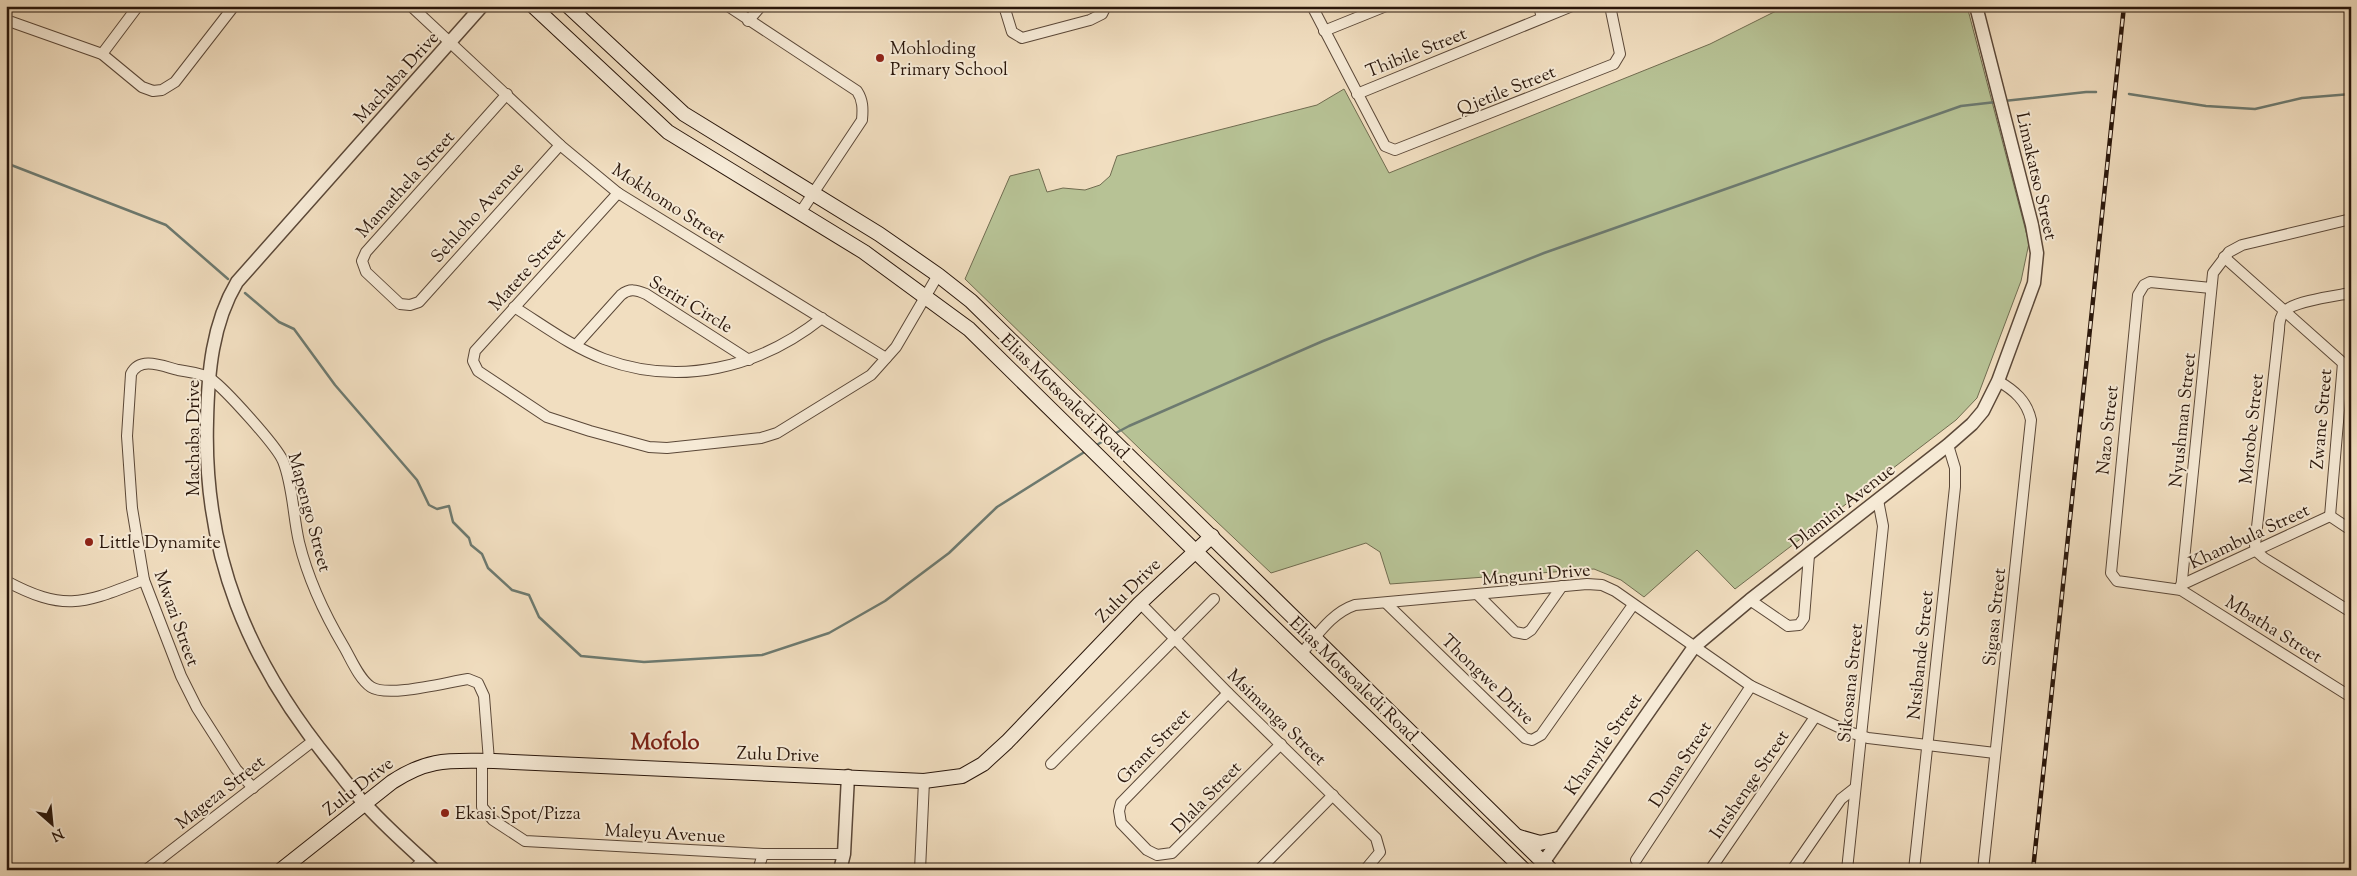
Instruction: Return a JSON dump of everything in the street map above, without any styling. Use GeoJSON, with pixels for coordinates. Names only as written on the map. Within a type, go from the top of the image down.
{"type":"FeatureCollection","features":[{"type":"Feature","properties":{"kind":"main road","name":"Elias Motsoaledi Road"},"geometry":{"type":"LineString","coordinates":[[533,6],[668,132],[864,252],[969,329],[1524,870]]}},
{"type":"Feature","properties":{"kind":"main road","name":"Elias Motsoaledi Road"},"geometry":{"type":"LineString","coordinates":[[568,6],[684,114],[879,234],[938,275],[990,318],[1316,637],[1516,836],[1544,867]]}},
{"type":"Feature","properties":{"kind":"main road","name":"Zulu Drive"},"geometry":{"type":"LineString","coordinates":[[281,870],[392,782],[410,770],[430,763],[485,762],[848,776],[924,781],[962,776],[983,764],[1007,742],[1140,603],[1212,536]]}},
{"type":"Feature","properties":{"kind":"main road"},"geometry":{"type":"LineString","coordinates":[[1516,836],[1540,843],[1558,839]]}},
{"type":"Feature","properties":{"kind":"street"},"geometry":{"type":"LineString","coordinates":[[102,54],[138,6]]}},
{"type":"Feature","properties":{"kind":"street"},"geometry":{"type":"LineString","coordinates":[[6,20],[102,54],[142,87],[153,91],[162,90],[175,82],[234,6]]}},
{"type":"Feature","properties":{"kind":"street","name":"Mokhomo Street"},"geometry":{"type":"LineString","coordinates":[[411,6],[452,42],[560,145],[618,193],[886,358]]}},
{"type":"Feature","properties":{"kind":"street","name":"Machaba Drive"},"geometry":{"type":"LineString","coordinates":[[434,870],[365,804],[312,741],[269,677],[251,642],[228,581],[211,510],[206,436],[209,377],[215,336],[222,313],[238,282],[482,6]]}},
{"type":"Feature","properties":{"kind":"street"},"geometry":{"type":"LineString","coordinates":[[728,6],[853,89],[860,96],[862,120],[800,212]]}},
{"type":"Feature","properties":{"kind":"street"},"geometry":{"type":"LineString","coordinates":[[748,20],[761,6]]}},
{"type":"Feature","properties":{"kind":"street"},"geometry":{"type":"LineString","coordinates":[[1004,6],[1012,32],[1019,38],[1090,20],[1102,14],[1106,6]]}},
{"type":"Feature","properties":{"kind":"street"},"geometry":{"type":"LineString","coordinates":[[1312,6],[1357,94]]}},
{"type":"Feature","properties":{"kind":"street"},"geometry":{"type":"LineString","coordinates":[[1324,31],[1386,6]]}},
{"type":"Feature","properties":{"kind":"street"},"geometry":{"type":"LineString","coordinates":[[1539,6],[1542,18]]}},
{"type":"Feature","properties":{"kind":"street","name":"Thibile Street"},"geometry":{"type":"LineString","coordinates":[[1357,94],[1572,6]]}},
{"type":"Feature","properties":{"kind":"street","name":"Qjetile Street"},"geometry":{"type":"LineString","coordinates":[[1357,94],[1385,146],[1391,150],[1399,150],[1614,64],[1620,54],[1610,6]]}},
{"type":"Feature","properties":{"kind":"street","name":"Limakatso Street"},"geometry":{"type":"LineString","coordinates":[[1976,6],[2032,225],[2037,253],[2031,295],[1998,381]]}},
{"type":"Feature","properties":{"kind":"street","name":"Mamathela Street"},"geometry":{"type":"LineString","coordinates":[[419,302],[410,305],[400,304],[366,272],[362,261],[363,256],[507,94]]}},
{"type":"Feature","properties":{"kind":"street","name":"Sehloho Avenue"},"geometry":{"type":"LineString","coordinates":[[419,302],[560,145]]}},
{"type":"Feature","properties":{"kind":"street","name":"Matete Street"},"geometry":{"type":"LineString","coordinates":[[618,193],[475,351],[473,361],[478,371],[547,417],[649,447],[667,448],[743,441],[777,433],[871,375],[886,358]]}},
{"type":"Feature","properties":{"kind":"street"},"geometry":{"type":"LineString","coordinates":[[2224,257],[2242,245],[2351,219]]}},
{"type":"Feature","properties":{"kind":"street","name":"Nyushman Street"},"geometry":{"type":"LineString","coordinates":[[2181,588],[2211,288],[2213,273],[2224,257]]}},
{"type":"Feature","properties":{"kind":"street","name":"Zwane Street"},"geometry":{"type":"LineString","coordinates":[[2224,257],[2285,312],[2347,362],[2330,516]]}},
{"type":"Feature","properties":{"kind":"street"},"geometry":{"type":"LineString","coordinates":[[886,358],[896,347],[938,275]]}},
{"type":"Feature","properties":{"kind":"street","name":"Nazo Street"},"geometry":{"type":"LineString","coordinates":[[2181,588],[2117,581],[2112,577],[2110,571],[2135,307],[2141,288],[2150,282],[2211,288]]}},
{"type":"Feature","properties":{"kind":"street","name":"Seriri Circle"},"geometry":{"type":"LineString","coordinates":[[576,345],[621,295],[627,290],[635,290],[646,294],[749,360]]}},
{"type":"Feature","properties":{"kind":"street"},"geometry":{"type":"LineString","coordinates":[[2285,312],[2299,305],[2351,293]]}},
{"type":"Feature","properties":{"kind":"street"},"geometry":{"type":"LineString","coordinates":[[514,307],[576,345],[602,358],[650,371],[702,371],[726,367],[749,360],[788,342],[822,318]]}},
{"type":"Feature","properties":{"kind":"street","name":"Morobe Street"},"geometry":{"type":"LineString","coordinates":[[2256,551],[2278,330],[2285,312]]}},
{"type":"Feature","properties":{"kind":"street","name":"Mwazi Street"},"geometry":{"type":"LineString","coordinates":[[209,377],[156,364],[138,366],[131,374],[127,436],[132,508],[144,580],[180,676],[197,708],[236,769],[252,788]]}},
{"type":"Feature","properties":{"kind":"street","name":"Mapengo Street"},"geometry":{"type":"LineString","coordinates":[[209,377],[223,389],[276,449],[283,462],[300,544],[311,580],[331,625],[362,678],[371,687],[387,692],[468,679],[478,683],[484,696],[485,762]]}},
{"type":"Feature","properties":{"kind":"street","name":"Dlamini Avenue"},"geometry":{"type":"LineString","coordinates":[[1694,647],[1750,600],[1948,445],[1972,424],[1983,411],[1998,381]]}},
{"type":"Feature","properties":{"kind":"street","name":"Sigasa Street"},"geometry":{"type":"LineString","coordinates":[[1984,870],[2031,420],[2026,406],[2019,396],[1998,381]]}},
{"type":"Feature","properties":{"kind":"street","name":"Ntsibande Street"},"geometry":{"type":"LineString","coordinates":[[1914,870],[1955,487],[1955,468],[1948,445]]}},
{"type":"Feature","properties":{"kind":"street","name":"Sikosana Street"},"geometry":{"type":"LineString","coordinates":[[1847,870],[1883,526],[1878,500]]}},
{"type":"Feature","properties":{"kind":"street"},"geometry":{"type":"LineString","coordinates":[[2330,516],[2351,530]]}},
{"type":"Feature","properties":{"kind":"street","name":"Khambula Street"},"geometry":{"type":"LineString","coordinates":[[2181,588],[2330,516]]}},
{"type":"Feature","properties":{"kind":"street"},"geometry":{"type":"LineString","coordinates":[[2256,551],[2351,612]]}},
{"type":"Feature","properties":{"kind":"street"},"geometry":{"type":"LineString","coordinates":[[1750,600],[1788,626],[1798,624],[1804,618],[1809,555]]}},
{"type":"Feature","properties":{"kind":"street"},"geometry":{"type":"LineString","coordinates":[[6,581],[28,592],[70,602],[95,598],[144,580]]}},
{"type":"Feature","properties":{"kind":"street","name":"Mnguni Drive"},"geometry":{"type":"LineString","coordinates":[[1301,654],[1344,609],[1355,605],[1562,586],[1602,585],[1615,591],[1751,686],[1815,717],[1861,736],[1996,753]]}},
{"type":"Feature","properties":{"kind":"street"},"geometry":{"type":"LineString","coordinates":[[1478,595],[1515,632],[1525,634],[1531,630],[1562,586]]}},
{"type":"Feature","properties":{"kind":"street","name":"Mbatha Street"},"geometry":{"type":"LineString","coordinates":[[2181,588],[2351,696]]}},
{"type":"Feature","properties":{"kind":"street"},"geometry":{"type":"LineString","coordinates":[[1051,764],[1175,640],[1214,598]]}},
{"type":"Feature","properties":{"kind":"street","name":"Msimanga Street"},"geometry":{"type":"LineString","coordinates":[[1140,603],[1228,693],[1376,838],[1380,852],[1365,870]]}},
{"type":"Feature","properties":{"kind":"street","name":"Thongwe Drive"},"geometry":{"type":"LineString","coordinates":[[1386,603],[1525,738],[1532,740],[1541,735],[1634,605]]}},
{"type":"Feature","properties":{"kind":"street","name":"Khanyile Street"},"geometry":{"type":"LineString","coordinates":[[1544,867],[1558,839],[1694,647]]}},
{"type":"Feature","properties":{"kind":"street","name":"Duma Street"},"geometry":{"type":"LineString","coordinates":[[1636,860],[1751,686]]}},
{"type":"Feature","properties":{"kind":"street","name":"Grant Street"},"geometry":{"type":"LineString","coordinates":[[1147,850],[1122,823],[1119,811],[1121,803],[1228,693]]}},
{"type":"Feature","properties":{"kind":"street","name":"Intshenge Street"},"geometry":{"type":"LineString","coordinates":[[1710,870],[1815,717]]}},
{"type":"Feature","properties":{"kind":"street","name":"Mageza Street"},"geometry":{"type":"LineString","coordinates":[[146,870],[312,741]]}},
{"type":"Feature","properties":{"kind":"street","name":"Dlala Street"},"geometry":{"type":"LineString","coordinates":[[1147,850],[1158,855],[1172,854],[1280,744]]}},
{"type":"Feature","properties":{"kind":"street","name":"Maleyu Avenue"},"geometry":{"type":"LineString","coordinates":[[485,762],[480,796],[482,807],[493,820],[525,841],[763,854],[844,854]]}},
{"type":"Feature","properties":{"kind":"street"},"geometry":{"type":"LineString","coordinates":[[840,870],[844,854],[848,776]]}},
{"type":"Feature","properties":{"kind":"street"},"geometry":{"type":"LineString","coordinates":[[920,870],[924,781]]}},
{"type":"Feature","properties":{"kind":"street"},"geometry":{"type":"LineString","coordinates":[[1792,870],[1841,799],[1855,788]]}},
{"type":"Feature","properties":{"kind":"street"},"geometry":{"type":"LineString","coordinates":[[1259,870],[1333,794]]}},
{"type":"Feature","properties":{"kind":"street"},"geometry":{"type":"LineString","coordinates":[[758,870],[763,854]]}},
{"type":"Feature","properties":{"kind":"street"},"geometry":{"type":"LineString","coordinates":[[412,870],[424,860]]}},
{"type":"Feature","properties":{"kind":"green space"},"geometry":{"type":"Polygon","coordinates":[[[1786,6],[1967,6],[2029,243],[2021,281],[1977,398],[1956,420],[1735,589],[1697,550],[1644,597],[1621,580],[1594,569],[1390,584],[1380,552],[1366,543],[1271,573],[965,279],[1010,176],[1039,169],[1047,192],[1063,188],[1085,190],[1100,185],[1110,176],[1117,156],[1317,105],[1344,89],[1389,173],[1710,44],[1786,6]]]}},
{"type":"Feature","properties":{"kind":"waterway"},"geometry":{"type":"LineString","coordinates":[[2004,101],[2096,92]]}},
{"type":"Feature","properties":{"kind":"waterway"},"geometry":{"type":"LineString","coordinates":[[2129,94],[2206,106],[2255,109],[2302,98],[2351,94]]}},
{"type":"Feature","properties":{"kind":"waterway"},"geometry":{"type":"LineString","coordinates":[[1114,434],[1323,341],[1544,253],[1961,106],[1996,102]]}},
{"type":"Feature","properties":{"kind":"waterway"},"geometry":{"type":"LineString","coordinates":[[6,163],[166,225],[228,279]]}},
{"type":"Feature","properties":{"kind":"waterway"},"geometry":{"type":"LineString","coordinates":[[245,293],[279,322],[294,329],[335,385],[417,480],[429,505],[437,509],[449,506],[453,522],[469,538],[471,545],[482,554],[488,568],[512,590],[529,595],[539,617],[581,656],[644,662],[762,655],[829,633],[885,601],[949,553],[997,507],[1086,451]]}},
{"type":"Feature","properties":{"kind":"waterway"},"geometry":{"type":"LineString","coordinates":[[1095,446],[1105,440]]}},
{"type":"Feature","properties":{"kind":"railway"},"geometry":{"type":"LineString","coordinates":[[2033,870],[2124,6]]}},
{"type":"Feature","properties":{"kind":"place","name":"Mohloding Primary School"},"geometry":{"type":"Point","coordinates":[880,58]}},
{"type":"Feature","properties":{"kind":"place","name":"Little Dynamite"},"geometry":{"type":"Point","coordinates":[89,542]}},
{"type":"Feature","properties":{"kind":"place","name":"Ekasi Spot/Pizza"},"geometry":{"type":"Point","coordinates":[445,813]}},
{"type":"Feature","properties":{"kind":"district","name":"Mofolo"},"geometry":{"type":"Point","coordinates":[665,741]}}]}
